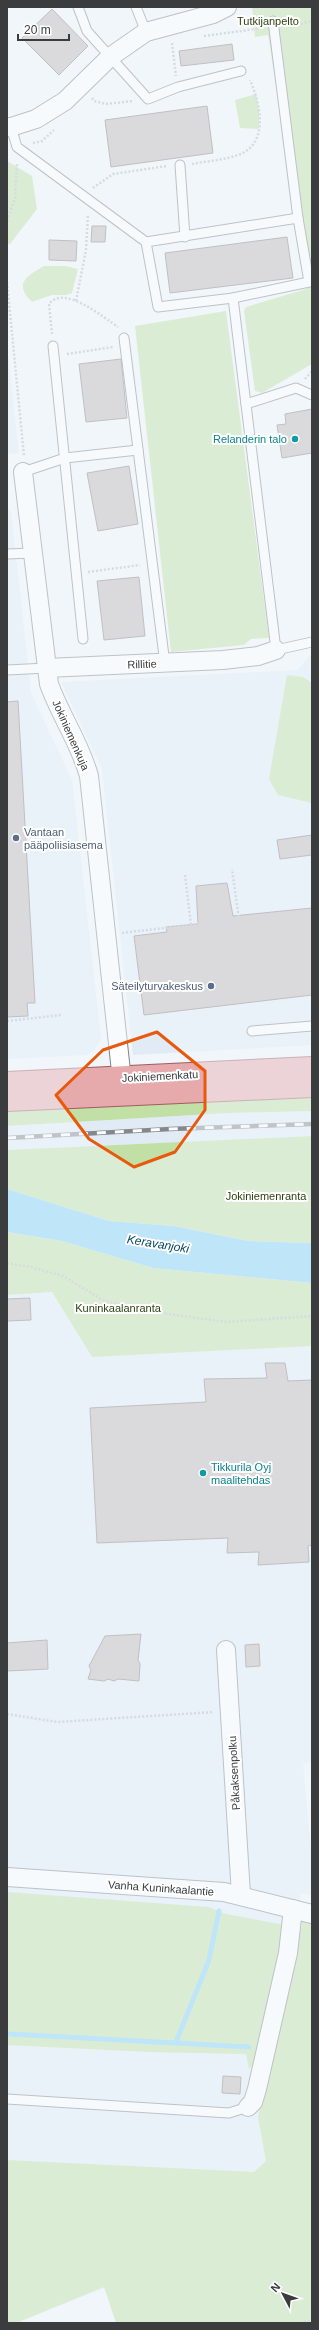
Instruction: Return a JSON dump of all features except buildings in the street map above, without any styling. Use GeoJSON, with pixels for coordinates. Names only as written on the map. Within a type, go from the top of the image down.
{"type":"FeatureCollection","features":[{"type":"Feature","properties":{"kind":"main road","name":"Jokiniemenkatu"},"geometry":{"type":"LineString","coordinates":[[7,1100],[122,1086],[312,1068]]}},
{"type":"Feature","properties":{"kind":"main road","name":"Jokiniemenkatu"},"geometry":{"type":"LineString","coordinates":[[7,1083],[122,1086],[312,1086]]}},
{"type":"Feature","properties":{"kind":"street"},"geometry":{"type":"LineString","coordinates":[[9,127],[36,119],[65,101],[110,57],[146,32],[212,14],[227,7]]}},
{"type":"Feature","properties":{"kind":"street","name":"Jokiniemenkuja"},"geometry":{"type":"LineString","coordinates":[[24,464],[47,668],[55,702],[84,760],[89,776],[122,1086]]}},
{"type":"Feature","properties":{"kind":"street","name":"Rillitie"},"geometry":{"type":"LineString","coordinates":[[47,668],[165,664],[258,656],[276,650]]}},
{"type":"Feature","properties":{"kind":"street","name":"Påkaksenpolku"},"geometry":{"type":"LineString","coordinates":[[226,1650],[241,1895]]}},
{"type":"Feature","properties":{"kind":"street","name":"Vanha Kuninkaalantie"},"geometry":{"type":"LineString","coordinates":[[7,1877],[224,1892],[241,1895],[312,1914]]}},
{"type":"Feature","properties":{"kind":"street"},"geometry":{"type":"LineString","coordinates":[[248,2107],[253,2102],[288,1953],[293,1909]]}},
{"type":"Feature","properties":{"kind":"lane"},"geometry":{"type":"LineString","coordinates":[[78,7],[87,31],[148,99],[178,87],[241,71]]}},
{"type":"Feature","properties":{"kind":"lane"},"geometry":{"type":"LineString","coordinates":[[136,7],[146,32]]}},
{"type":"Feature","properties":{"kind":"lane"},"geometry":{"type":"LineString","coordinates":[[146,242],[158,308],[233,298],[309,282],[298,218],[273,21]]}},
{"type":"Feature","properties":{"kind":"lane"},"geometry":{"type":"LineString","coordinates":[[9,127],[17,147],[146,242],[298,218]]}},
{"type":"Feature","properties":{"kind":"lane"},"geometry":{"type":"LineString","coordinates":[[180,165],[185,237]]}},
{"type":"Feature","properties":{"kind":"lane"},"geometry":{"type":"LineString","coordinates":[[233,298],[276,650],[312,642]]}},
{"type":"Feature","properties":{"kind":"lane"},"geometry":{"type":"LineString","coordinates":[[125,342],[165,664]]}},
{"type":"Feature","properties":{"kind":"lane"},"geometry":{"type":"LineString","coordinates":[[54,351],[83,639]]}},
{"type":"Feature","properties":{"kind":"lane"},"geometry":{"type":"LineString","coordinates":[[246,404],[296,388],[312,395]]}},
{"type":"Feature","properties":{"kind":"lane"},"geometry":{"type":"LineString","coordinates":[[24,464],[138,450]]}},
{"type":"Feature","properties":{"kind":"lane"},"geometry":{"type":"LineString","coordinates":[[7,554],[33,553]]}},
{"type":"Feature","properties":{"kind":"lane","name":"Rillitie"},"geometry":{"type":"LineString","coordinates":[[7,670],[47,668]]}},
{"type":"Feature","properties":{"kind":"lane"},"geometry":{"type":"LineString","coordinates":[[252,1031],[312,1026]]}},
{"type":"Feature","properties":{"kind":"lane"},"geometry":{"type":"LineString","coordinates":[[7,2099],[229,2112],[248,2107]]}},
{"type":"Feature","properties":{"kind":"path"},"geometry":{"type":"LineString","coordinates":[[273,21],[295,25],[312,21]]}},
{"type":"Feature","properties":{"kind":"path"},"geometry":{"type":"LineString","coordinates":[[172,40],[178,87]]}},
{"type":"Feature","properties":{"kind":"path"},"geometry":{"type":"LineString","coordinates":[[192,164],[238,155],[247,150],[256,138],[259,129],[260,111],[249,79],[241,71]]}},
{"type":"Feature","properties":{"kind":"path"},"geometry":{"type":"LineString","coordinates":[[91,96],[94,101],[106,104],[148,99]]}},
{"type":"Feature","properties":{"kind":"path"},"geometry":{"type":"LineString","coordinates":[[7,221],[15,198],[17,147]]}},
{"type":"Feature","properties":{"kind":"path"},"geometry":{"type":"LineString","coordinates":[[76,301],[86,250],[86,199],[105,178],[113,174],[158,167]]}},
{"type":"Feature","properties":{"kind":"path"},"geometry":{"type":"LineString","coordinates":[[7,282],[24,464]]}},
{"type":"Feature","properties":{"kind":"path"},"geometry":{"type":"LineString","coordinates":[[58,298],[76,301],[118,327],[125,342],[54,351],[49,304],[52,300],[58,298]]}},
{"type":"Feature","properties":{"kind":"path"},"geometry":{"type":"LineString","coordinates":[[77,573],[153,564]]}},
{"type":"Feature","properties":{"kind":"path"},"geometry":{"type":"LineString","coordinates":[[107,935],[239,918],[232,869]]}},
{"type":"Feature","properties":{"kind":"path"},"geometry":{"type":"LineString","coordinates":[[185,875],[191,925]]}},
{"type":"Feature","properties":{"kind":"path"},"geometry":{"type":"LineString","coordinates":[[7,1021],[61,1015]]}},
{"type":"Feature","properties":{"kind":"path"},"geometry":{"type":"LineString","coordinates":[[7,1262],[63,1276],[103,1300],[142,1310],[226,1322],[312,1316]]}},
{"type":"Feature","properties":{"kind":"path"},"geometry":{"type":"LineString","coordinates":[[7,1714],[57,1722],[230,1711]]}},
{"type":"Feature","properties":{"kind":"path"},"geometry":{"type":"LineString","coordinates":[[300,2323],[312,2320]]}},
{"type":"Feature","properties":{"kind":"highlighted area"},"geometry":{"type":"Polygon","coordinates":[[[157,1032],[205,1071],[205,1110],[175,1152],[134,1167],[89,1139],[56,1095],[103,1050],[157,1032]]]}},
{"type":"Feature","properties":{"kind":"shaded area"},"geometry":{"type":"Polygon","coordinates":[[[7,345],[19,453],[7,454],[7,345]]]}},
{"type":"Feature","properties":{"kind":"shaded area"},"geometry":{"type":"Polygon","coordinates":[[[7,507],[11,512],[31,693],[72,780],[101,1039],[94,1051],[86,1055],[7,1059],[7,507]]]}},
{"type":"Feature","properties":{"kind":"shaded area"},"geometry":{"type":"Polygon","coordinates":[[[312,653],[312,1045],[133,1055],[102,769],[61,682],[297,670],[312,653]]]}},
{"type":"Feature","properties":{"kind":"shaded area"},"geometry":{"type":"Polygon","coordinates":[[[312,1111],[312,1136],[7,1150],[7,1126],[228,1113],[312,1111]]]}},
{"type":"Feature","properties":{"kind":"shaded area"},"geometry":{"type":"Polygon","coordinates":[[[52,1292],[92,1357],[312,1346],[312,1762],[303,1763],[312,1862],[312,1895],[300,1893],[312,2056],[312,2149],[112,2285],[16,2323],[7,2323],[7,1295],[52,1292]]]}},
{"type":"Feature","properties":{"kind":"green space","name":"Tutkijanpelto"},"geometry":{"type":"Polygon","coordinates":[[[252,7],[312,7],[312,364],[262,393],[255,391],[244,311],[246,307],[306,289],[295,202],[268,35],[255,37],[252,7]]]}},
{"type":"Feature","properties":{"kind":"green space"},"geometry":{"type":"Polygon","coordinates":[[[256,94],[259,111],[259,129],[240,128],[235,100],[256,94]]]}},
{"type":"Feature","properties":{"kind":"green space"},"geometry":{"type":"Polygon","coordinates":[[[7,161],[32,176],[37,209],[10,244],[7,244],[7,161]]]}},
{"type":"Feature","properties":{"kind":"green space"},"geometry":{"type":"Polygon","coordinates":[[[44,266],[65,266],[78,269],[72,293],[66,295],[52,295],[32,302],[23,290],[24,281],[32,273],[44,266]]]}},
{"type":"Feature","properties":{"kind":"green space"},"geometry":{"type":"Polygon","coordinates":[[[226,311],[269,638],[251,639],[244,645],[171,652],[135,326],[226,311]]]}},
{"type":"Feature","properties":{"kind":"green space"},"geometry":{"type":"Polygon","coordinates":[[[287,675],[303,677],[312,683],[312,803],[278,795],[269,779],[287,675]]]}},
{"type":"Feature","properties":{"kind":"green space"},"geometry":{"type":"Polygon","coordinates":[[[312,1096],[312,1111],[228,1113],[7,1126],[7,1110],[312,1096]]]}},
{"type":"Feature","properties":{"kind":"green space","name":"Jokiniemenranta"},"geometry":{"type":"Polygon","coordinates":[[[312,1136],[312,1243],[248,1241],[174,1226],[109,1221],[7,1189],[7,1150],[312,1136]]]}},
{"type":"Feature","properties":{"kind":"green space","name":"Kuninkaalanranta"},"geometry":{"type":"Polygon","coordinates":[[[7,1232],[62,1241],[153,1268],[312,1283],[312,1346],[92,1357],[52,1292],[7,1295],[7,1232]]]}},
{"type":"Feature","properties":{"kind":"green space"},"geometry":{"type":"Polygon","coordinates":[[[7,1892],[208,1907],[226,1914],[285,1925],[256,2061],[249,2069],[246,2054],[149,2052],[7,2045],[7,1892]]]}},
{"type":"Feature","properties":{"kind":"green space"},"geometry":{"type":"Polygon","coordinates":[[[301,1917],[312,1922],[312,2323],[116,2323],[104,2287],[16,2323],[7,2323],[7,2160],[254,2172],[266,2161],[258,2117],[270,2053],[297,1935],[302,1927],[301,1917]]]}},
{"type":"Feature","properties":{"kind":"water","name":"Keravanjoki"},"geometry":{"type":"Polygon","coordinates":[[[7,1189],[109,1221],[174,1226],[248,1241],[312,1243],[312,1283],[153,1268],[62,1241],[7,1232],[7,1189]]]}},
{"type":"Feature","properties":{"kind":"waterway"},"geometry":{"type":"LineString","coordinates":[[176,2042],[209,1960],[219,1911]]}},
{"type":"Feature","properties":{"kind":"waterway"},"geometry":{"type":"LineString","coordinates":[[10,2034],[249,2047]]}},
{"type":"Feature","properties":{"kind":"railway"},"geometry":{"type":"LineString","coordinates":[[7,1138],[170,1129],[312,1124]]}},
{"type":"Feature","properties":{"kind":"place","name":"Relanderin talo"},"geometry":{"type":"Point","coordinates":[295,439]}},
{"type":"Feature","properties":{"kind":"place","name":"Vantaan pääpoliisiasema"},"geometry":{"type":"Point","coordinates":[16,838]}},
{"type":"Feature","properties":{"kind":"place","name":"Säteilyturvakeskus"},"geometry":{"type":"Point","coordinates":[211,986]}},
{"type":"Feature","properties":{"kind":"place","name":"Tikkurila Oyj maalitehdas"},"geometry":{"type":"Point","coordinates":[203,1473]}}]}
